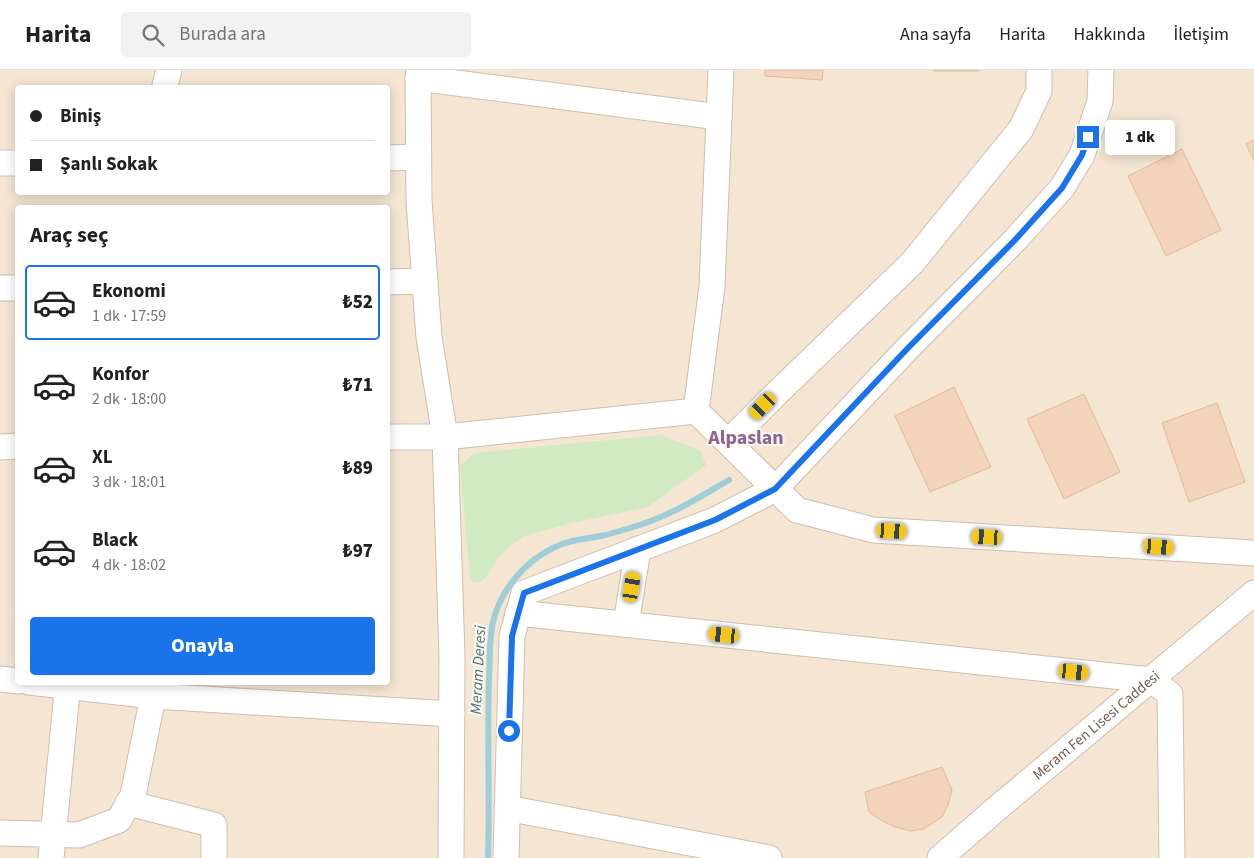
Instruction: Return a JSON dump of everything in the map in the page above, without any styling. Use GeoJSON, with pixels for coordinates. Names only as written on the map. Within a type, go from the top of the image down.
{"type":"FeatureCollection","features":[{"type":"Feature","properties":{"kind":"street"},"geometry":{"type":"LineString","coordinates":[[696,411],[712,286],[721,70]]}},
{"type":"Feature","properties":{"kind":"street"},"geometry":{"type":"LineString","coordinates":[[728,442],[775,394],[912,264],[1021,129],[1039,91],[1039,70]]}},
{"type":"Feature","properties":{"kind":"street"},"geometry":{"type":"LineString","coordinates":[[506,858],[512,636],[524,593],[715,520],[775,489],[907,349],[1015,240],[1062,188],[1082,155],[1100,101],[1101,70]]}},
{"type":"Feature","properties":{"kind":"street"},"geometry":{"type":"LineString","coordinates":[[451,858],[452,646],[445,437],[429,337],[419,201],[418,74],[719,117]]}},
{"type":"Feature","properties":{"kind":"street"},"geometry":{"type":"LineString","coordinates":[[390,158],[418,158]]}},
{"type":"Feature","properties":{"kind":"street"},"geometry":{"type":"LineString","coordinates":[[0,163],[15,163]]}},
{"type":"Feature","properties":{"kind":"street"},"geometry":{"type":"LineString","coordinates":[[390,282],[425,281]]}},
{"type":"Feature","properties":{"kind":"street"},"geometry":{"type":"LineString","coordinates":[[0,288],[15,288]]}},
{"type":"Feature","properties":{"kind":"street"},"geometry":{"type":"LineString","coordinates":[[696,411],[797,510],[873,530],[1254,553]]}},
{"type":"Feature","properties":{"kind":"street"},"geometry":{"type":"LineString","coordinates":[[390,437],[445,437],[696,411]]}},
{"type":"Feature","properties":{"kind":"street"},"geometry":{"type":"LineString","coordinates":[[0,447],[15,446]]}},
{"type":"Feature","properties":{"kind":"street"},"geometry":{"type":"LineString","coordinates":[[626,624],[638,549]]}},
{"type":"Feature","properties":{"kind":"street","name":"Meram Fen Lisesi Caddesi"},"geometry":{"type":"LineString","coordinates":[[940,858],[964,848],[1150,680],[1254,593]]}},
{"type":"Feature","properties":{"kind":"street"},"geometry":{"type":"LineString","coordinates":[[518,613],[1150,680],[1170,694],[1172,858]]}},
{"type":"Feature","properties":{"kind":"street"},"geometry":{"type":"LineString","coordinates":[[0,679],[15,681]]}},
{"type":"Feature","properties":{"kind":"street"},"geometry":{"type":"LineString","coordinates":[[53,846],[68,685],[155,689],[452,714]]}},
{"type":"Feature","properties":{"kind":"street"},"geometry":{"type":"LineString","coordinates":[[0,833],[53,846],[119,820],[132,795],[155,689]]}},
{"type":"Feature","properties":{"kind":"street"},"geometry":{"type":"LineString","coordinates":[[128,803],[214,825],[214,858]]}},
{"type":"Feature","properties":{"kind":"street"},"geometry":{"type":"LineString","coordinates":[[507,808],[769,858]]}},
{"type":"Feature","properties":{"kind":"shaded area"},"geometry":{"type":"Polygon","coordinates":[[[0,70],[1254,70],[1254,858],[0,858],[0,70]]]}},
{"type":"Feature","properties":{"kind":"green space"},"geometry":{"type":"Polygon","coordinates":[[[660,435],[700,450],[706,465],[648,507],[567,524],[524,536],[502,553],[487,576],[479,583],[473,582],[470,577],[460,466],[474,453],[660,435]]]}},
{"type":"Feature","properties":{"kind":"building"},"geometry":{"type":"Polygon","coordinates":[[[765,70],[823,70],[822,80],[765,76],[765,70]]]}},
{"type":"Feature","properties":{"kind":"building"},"geometry":{"type":"Polygon","coordinates":[[[979,70],[979,71],[933,71],[979,70]]]}},
{"type":"Feature","properties":{"kind":"building"},"geometry":{"type":"Polygon","coordinates":[[[1254,140],[1254,161],[1246,144],[1254,140]]]}},
{"type":"Feature","properties":{"kind":"building"},"geometry":{"type":"Polygon","coordinates":[[[1182,149],[1221,230],[1166,256],[1128,176],[1182,149]]]}},
{"type":"Feature","properties":{"kind":"building"},"geometry":{"type":"Polygon","coordinates":[[[954,387],[991,467],[930,492],[895,416],[954,387]]]}},
{"type":"Feature","properties":{"kind":"building"},"geometry":{"type":"Polygon","coordinates":[[[1084,394],[1120,472],[1064,499],[1027,419],[1084,394]]]}},
{"type":"Feature","properties":{"kind":"building"},"geometry":{"type":"Polygon","coordinates":[[[1217,403],[1245,482],[1189,502],[1162,423],[1217,403]]]}},
{"type":"Feature","properties":{"kind":"building"},"geometry":{"type":"Polygon","coordinates":[[[942,767],[952,790],[948,805],[942,817],[924,829],[910,831],[896,827],[869,812],[865,792],[942,767]]]}},
{"type":"Feature","properties":{"kind":"waterway","name":"Meram Deresi"},"geometry":{"type":"LineString","coordinates":[[488,858],[490,643],[496,610],[507,589],[532,561],[559,545],[643,524],[681,507],[729,480]]}},
{"type":"Feature","properties":{"kind":"district","name":"Alpaslan"},"geometry":{"type":"Point","coordinates":[746,438]}},
{"type":"Feature","properties":{"kind":"route"},"geometry":{"type":"LineString","coordinates":[[509,731],[512,636],[524,593],[715,520],[775,489],[907,349],[1015,240],[1062,188],[1082,155],[1088,137]]}}]}
